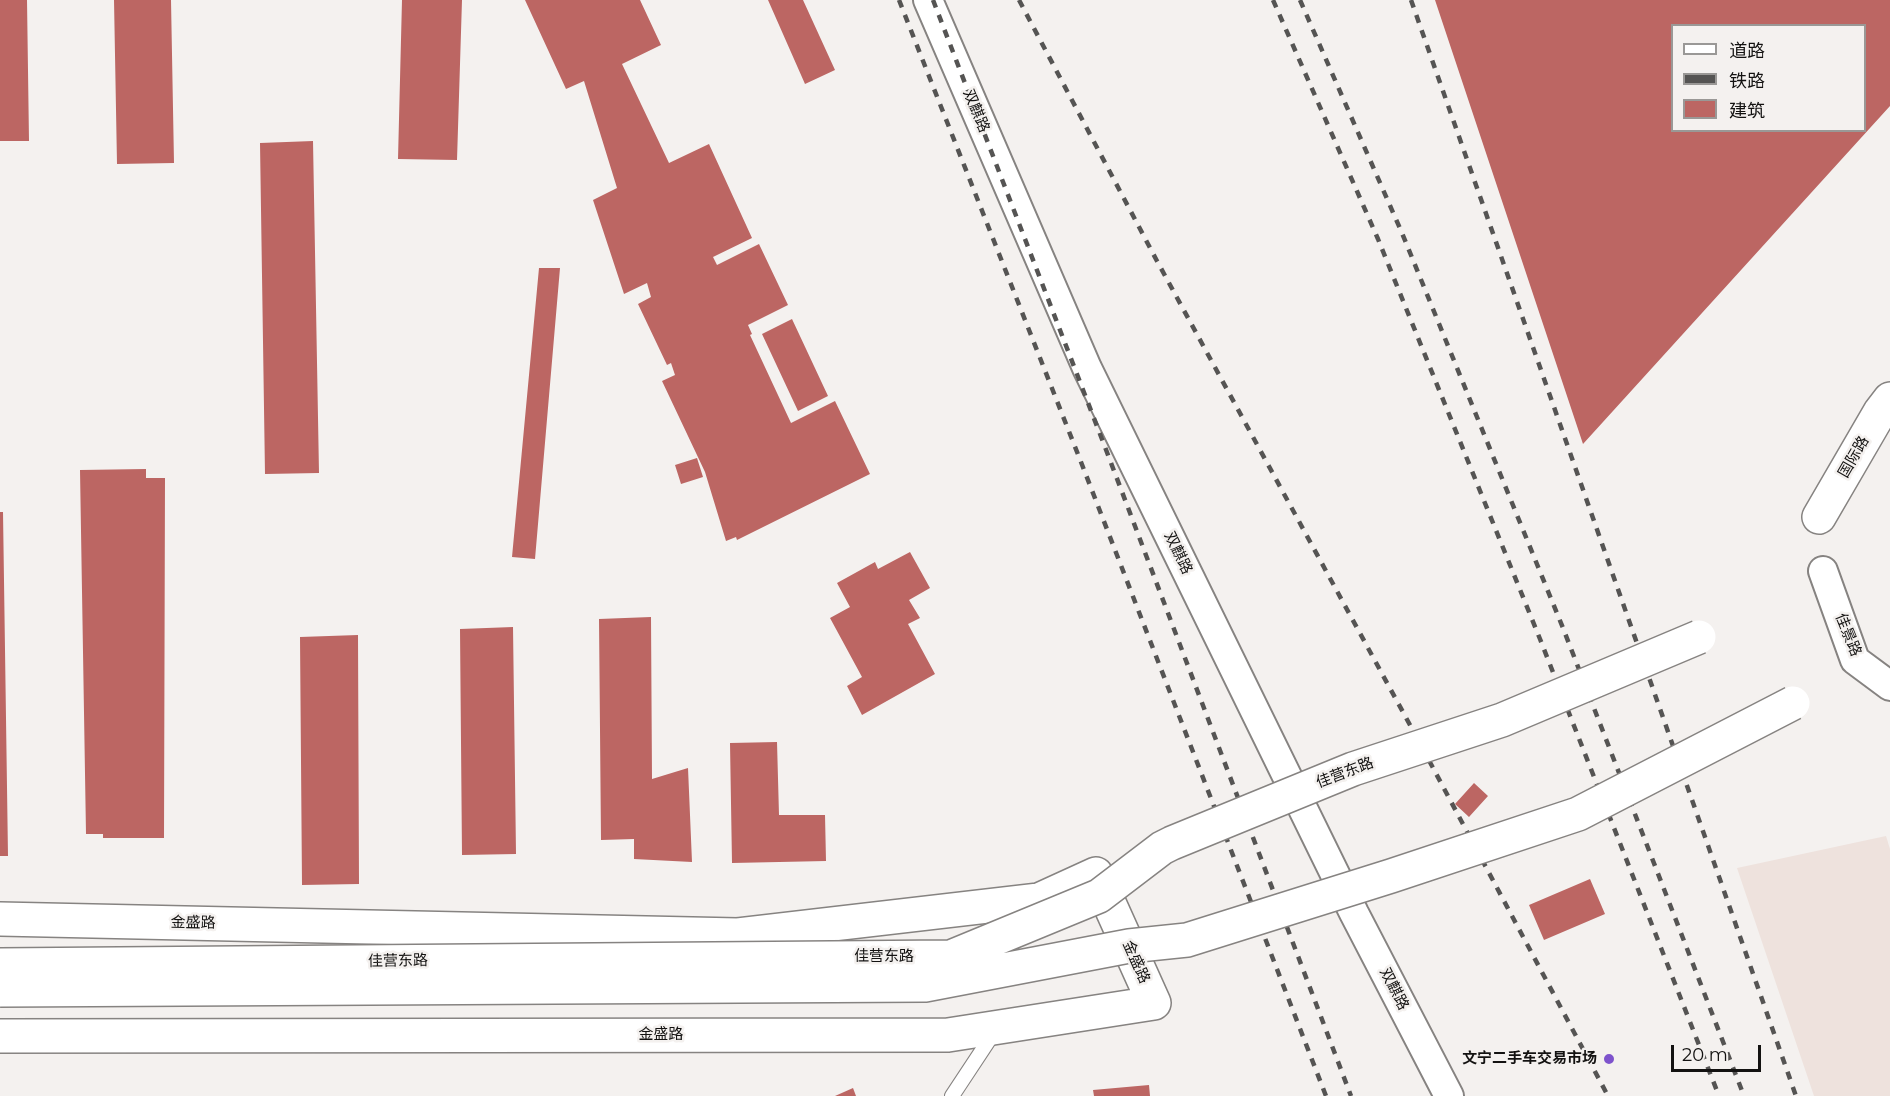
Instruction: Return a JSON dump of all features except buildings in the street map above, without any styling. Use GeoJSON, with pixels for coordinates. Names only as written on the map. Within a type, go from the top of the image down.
{"type":"FeatureCollection","features":[{"type":"Feature","properties":{"kind":"street","name":"双麒路"},"geometry":{"type":"LineString","coordinates":[[928,0],[1088,368],[1344,891],[1449,1096]]}},
{"type":"Feature","properties":{"kind":"street","name":"国际路"},"geometry":{"type":"LineString","coordinates":[[1819,517],[1880,412],[1890,399]]}},
{"type":"Feature","properties":{"kind":"street","name":"佳景路"},"geometry":{"type":"LineString","coordinates":[[1823,571],[1855,660],[1890,686]]}},
{"type":"Feature","properties":{"kind":"street","name":"佳营东路"},"geometry":{"type":"LineString","coordinates":[[0,965],[951,957],[1099,896],[1162,848],[1353,769],[1502,720],[1699,637]]}},
{"type":"Feature","properties":{"kind":"street"},"geometry":{"type":"LineString","coordinates":[[0,990],[925,985],[1130,946],[1187,940],[1344,891],[1578,814],[1793,703]]}},
{"type":"Feature","properties":{"kind":"street","name":"金盛路"},"geometry":{"type":"LineString","coordinates":[[0,919],[738,935],[1039,900],[1096,874],[1154,1003],[948,1035],[0,1036]]}},
{"type":"Feature","properties":{"kind":"lane"},"geometry":{"type":"LineString","coordinates":[[952,1096],[989,1040],[976,1030]]}},
{"type":"Feature","properties":{"kind":"shaded area"},"geometry":{"type":"Polygon","coordinates":[[[1886,836],[1890,849],[1890,1096],[1814,1096],[1737,868],[1886,836]]]}},
{"type":"Feature","properties":{"kind":"railway"},"geometry":{"type":"LineString","coordinates":[[899,0],[1081,462],[1326,1096]]}},
{"type":"Feature","properties":{"kind":"railway"},"geometry":{"type":"LineString","coordinates":[[933,0],[1351,1096]]}},
{"type":"Feature","properties":{"kind":"railway"},"geometry":{"type":"LineString","coordinates":[[1019,0],[1157,261],[1416,736],[1608,1096]]}},
{"type":"Feature","properties":{"kind":"railway"},"geometry":{"type":"LineString","coordinates":[[1273,0],[1378,239],[1540,639],[1719,1096]]}},
{"type":"Feature","properties":{"kind":"railway"},"geometry":{"type":"LineString","coordinates":[[1300,0],[1402,233],[1563,628],[1744,1096]]}},
{"type":"Feature","properties":{"kind":"railway"},"geometry":{"type":"LineString","coordinates":[[1411,0],[1796,1096]]}},
{"type":"Feature","properties":{"kind":"place","name":"文宁二手车交易市场"},"geometry":{"type":"Point","coordinates":[1609,1059]}}]}
